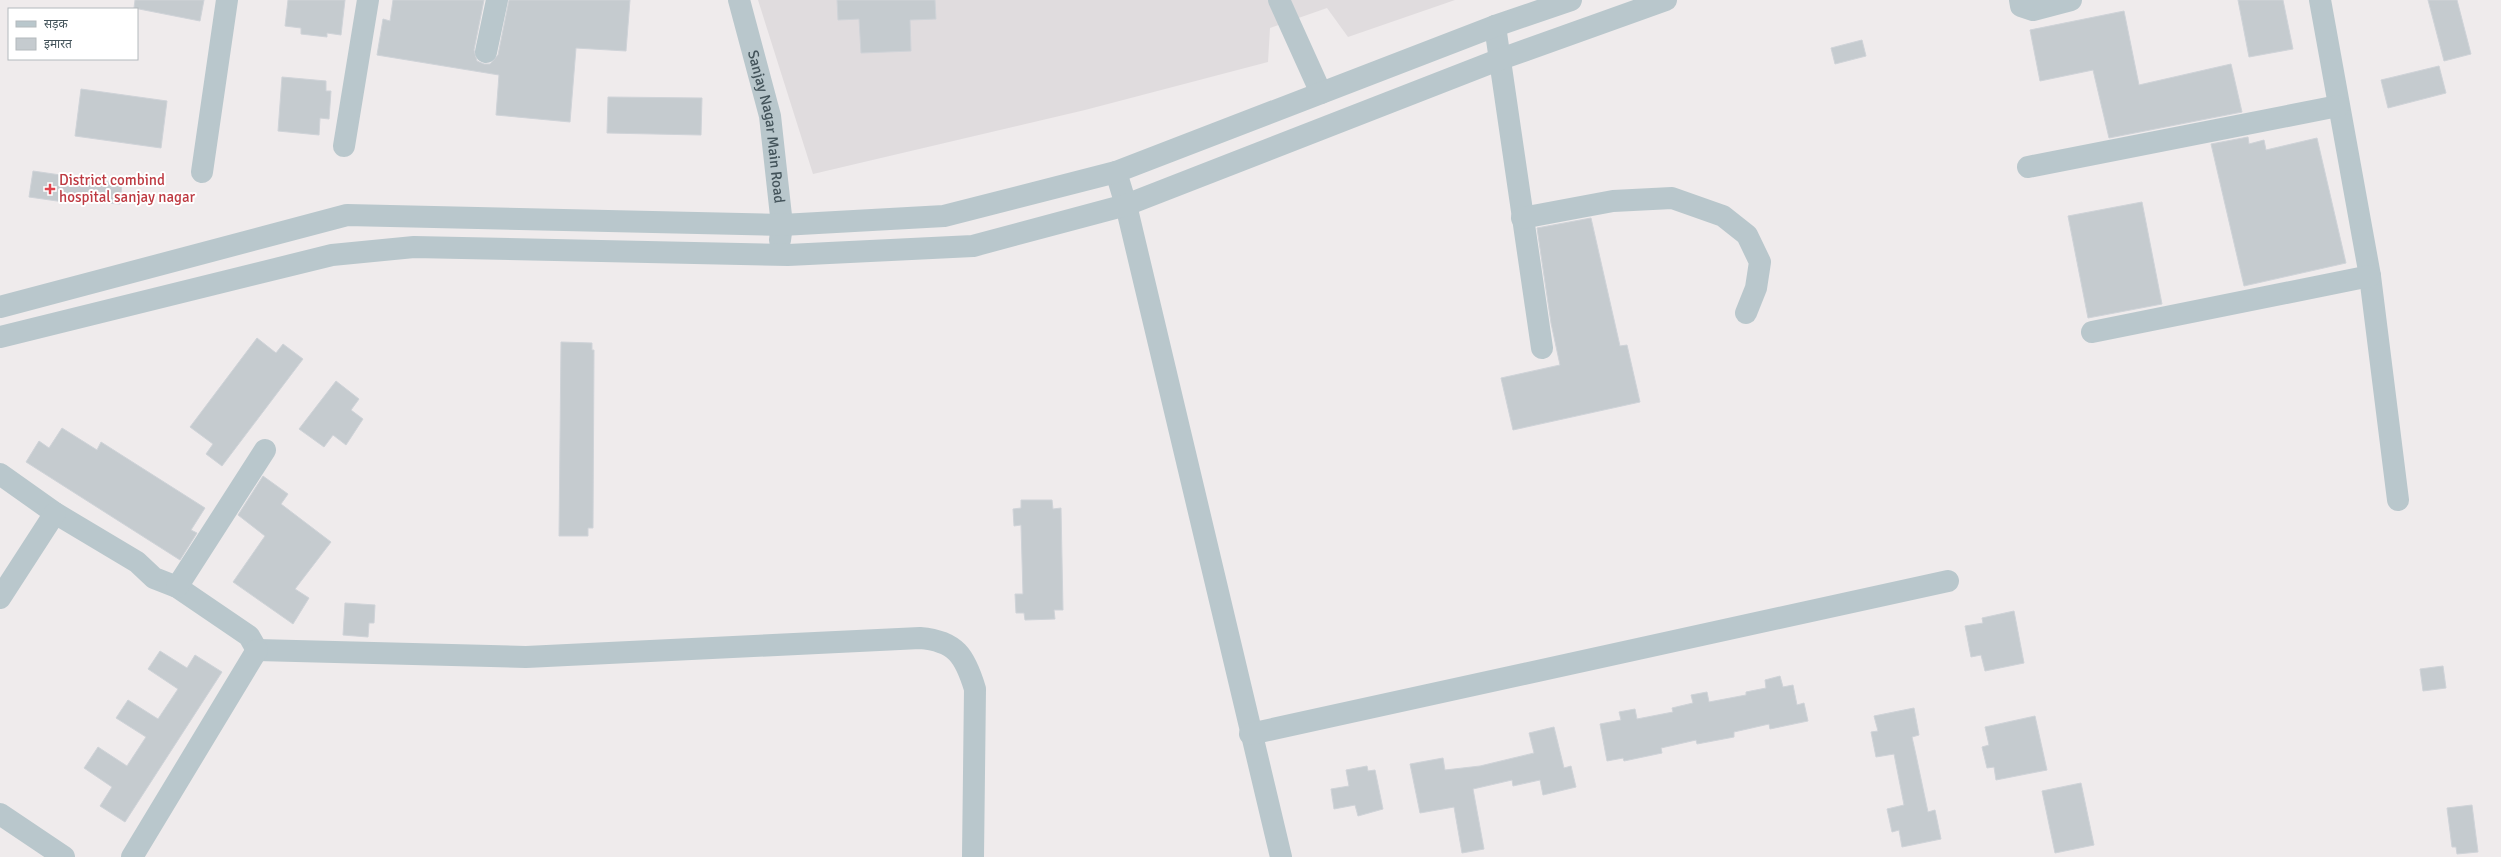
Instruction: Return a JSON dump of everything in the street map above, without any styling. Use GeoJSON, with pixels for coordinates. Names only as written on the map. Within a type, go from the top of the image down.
{"type":"FeatureCollection","features":[{"type":"Feature","properties":{"kind":"street"},"geometry":{"type":"LineString","coordinates":[[202,172],[227,0]]}},
{"type":"Feature","properties":{"kind":"street"},"geometry":{"type":"LineString","coordinates":[[344,146],[368,0]]}},
{"type":"Feature","properties":{"kind":"street"},"geometry":{"type":"LineString","coordinates":[[486,52],[497,0]]}},
{"type":"Feature","properties":{"kind":"street","name":"Sanjay Nagar Main Road"},"geometry":{"type":"LineString","coordinates":[[739,0],[770,116],[782,225],[778,255]]}},
{"type":"Feature","properties":{"kind":"street"},"geometry":{"type":"LineString","coordinates":[[1279,0],[1321,93]]}},
{"type":"Feature","properties":{"kind":"street"},"geometry":{"type":"LineString","coordinates":[[0,307],[89,285],[347,215],[782,225],[944,216],[1116,172],[1495,26],[1571,0]]}},
{"type":"Feature","properties":{"kind":"street"},"geometry":{"type":"LineString","coordinates":[[0,337],[332,254],[414,247],[778,255],[973,246],[1126,205],[1498,60],[1666,0]]}},
{"type":"Feature","properties":{"kind":"street"},"geometry":{"type":"LineString","coordinates":[[2020,0],[2021,6],[2033,10],[2071,0]]}},
{"type":"Feature","properties":{"kind":"street"},"geometry":{"type":"LineString","coordinates":[[2320,0],[2370,276],[2398,500]]}},
{"type":"Feature","properties":{"kind":"street"},"geometry":{"type":"LineString","coordinates":[[1495,26],[1498,60],[1542,348]]}},
{"type":"Feature","properties":{"kind":"street"},"geometry":{"type":"LineString","coordinates":[[2028,167],[2338,106]]}},
{"type":"Feature","properties":{"kind":"street"},"geometry":{"type":"LineString","coordinates":[[1116,172],[1126,205],[1250,734],[1281,857]]}},
{"type":"Feature","properties":{"kind":"street"},"geometry":{"type":"LineString","coordinates":[[1522,218],[1613,201],[1672,198],[1722,216],[1747,235],[1760,262],[1756,288],[1746,313]]}},
{"type":"Feature","properties":{"kind":"street"},"geometry":{"type":"LineString","coordinates":[[2092,332],[2370,276]]}},
{"type":"Feature","properties":{"kind":"street"},"geometry":{"type":"LineString","coordinates":[[177,587],[265,450]]}},
{"type":"Feature","properties":{"kind":"street"},"geometry":{"type":"LineString","coordinates":[[0,474],[55,512],[137,562],[154,578],[177,587],[249,636],[257,650]]}},
{"type":"Feature","properties":{"kind":"street"},"geometry":{"type":"LineString","coordinates":[[0,598],[55,512]]}},
{"type":"Feature","properties":{"kind":"street"},"geometry":{"type":"LineString","coordinates":[[1250,734],[1948,582]]}},
{"type":"Feature","properties":{"kind":"street"},"geometry":{"type":"LineString","coordinates":[[257,650],[526,657],[920,638],[940,640],[954,650],[968,665],[975,689],[973,857]]}},
{"type":"Feature","properties":{"kind":"street"},"geometry":{"type":"LineString","coordinates":[[132,857],[257,650]]}},
{"type":"Feature","properties":{"kind":"street"},"geometry":{"type":"LineString","coordinates":[[0,814],[64,857]]}},
{"type":"Feature","properties":{"kind":"shaded area"},"geometry":{"type":"Polygon","coordinates":[[[758,0],[1455,0],[1348,37],[1327,8],[1270,28],[1268,62],[1085,110],[813,174],[758,0]]]}},
{"type":"Feature","properties":{"kind":"building"},"geometry":{"type":"Polygon","coordinates":[[[135,0],[204,0],[200,21],[134,8],[135,0]]]}},
{"type":"Feature","properties":{"kind":"building"},"geometry":{"type":"Polygon","coordinates":[[[288,0],[345,0],[341,35],[327,33],[327,37],[301,34],[301,28],[285,26],[288,0]]]}},
{"type":"Feature","properties":{"kind":"building"},"geometry":{"type":"Polygon","coordinates":[[[393,0],[484,0],[474,50],[477,61],[484,64],[490,64],[498,55],[509,0],[630,0],[626,51],[576,48],[570,122],[496,115],[499,75],[377,55],[383,19],[390,21],[393,0]]]}},
{"type":"Feature","properties":{"kind":"building"},"geometry":{"type":"Polygon","coordinates":[[[837,0],[935,0],[936,19],[910,20],[911,51],[861,53],[859,19],[838,20],[837,0]]]}},
{"type":"Feature","properties":{"kind":"building"},"geometry":{"type":"Polygon","coordinates":[[[2238,0],[2283,0],[2293,49],[2249,57],[2238,0]]]}},
{"type":"Feature","properties":{"kind":"building"},"geometry":{"type":"Polygon","coordinates":[[[2428,0],[2457,0],[2471,54],[2444,61],[2428,0]]]}},
{"type":"Feature","properties":{"kind":"building"},"geometry":{"type":"Polygon","coordinates":[[[2124,11],[2139,85],[2231,64],[2242,112],[2109,138],[2093,70],[2040,81],[2030,30],[2124,11]]]}},
{"type":"Feature","properties":{"kind":"building"},"geometry":{"type":"Polygon","coordinates":[[[1862,40],[1866,56],[1835,64],[1831,48],[1862,40]]]}},
{"type":"Feature","properties":{"kind":"building"},"geometry":{"type":"Polygon","coordinates":[[[2439,66],[2446,93],[2388,108],[2381,80],[2439,66]]]}},
{"type":"Feature","properties":{"kind":"building"},"geometry":{"type":"Polygon","coordinates":[[[282,77],[326,81],[326,91],[331,91],[329,119],[320,118],[319,135],[278,131],[282,77]]]}},
{"type":"Feature","properties":{"kind":"building"},"geometry":{"type":"Polygon","coordinates":[[[81,89],[167,101],[161,148],[75,136],[81,89]]]}},
{"type":"Feature","properties":{"kind":"building"},"geometry":{"type":"Polygon","coordinates":[[[608,97],[702,98],[701,135],[607,133],[608,97]]]}},
{"type":"Feature","properties":{"kind":"building"},"geometry":{"type":"Polygon","coordinates":[[[2248,137],[2249,144],[2264,140],[2266,150],[2317,138],[2346,263],[2244,286],[2211,144],[2248,137]]]}},
{"type":"Feature","properties":{"kind":"building"},"geometry":{"type":"Polygon","coordinates":[[[33,171],[122,184],[120,204],[64,200],[64,202],[29,197],[33,171]]]}},
{"type":"Feature","properties":{"kind":"building"},"geometry":{"type":"Polygon","coordinates":[[[2142,202],[2162,304],[2088,318],[2068,216],[2142,202]]]}},
{"type":"Feature","properties":{"kind":"building"},"geometry":{"type":"Polygon","coordinates":[[[1591,218],[1620,346],[1627,345],[1640,402],[1513,430],[1501,378],[1560,365],[1551,323],[1537,228],[1591,218]]]}},
{"type":"Feature","properties":{"kind":"building"},"geometry":{"type":"Polygon","coordinates":[[[257,338],[276,353],[283,344],[303,359],[222,466],[206,454],[213,444],[190,427],[257,338]]]}},
{"type":"Feature","properties":{"kind":"building"},"geometry":{"type":"Polygon","coordinates":[[[561,342],[592,343],[592,350],[594,350],[593,528],[588,528],[588,536],[559,536],[561,342]]]}},
{"type":"Feature","properties":{"kind":"building"},"geometry":{"type":"Polygon","coordinates":[[[336,381],[359,399],[351,410],[363,419],[346,445],[333,435],[324,447],[299,429],[336,381]]]}},
{"type":"Feature","properties":{"kind":"building"},"geometry":{"type":"Polygon","coordinates":[[[62,428],[97,450],[101,442],[205,508],[191,530],[197,533],[180,560],[26,462],[39,441],[49,448],[62,428]]]}},
{"type":"Feature","properties":{"kind":"building"},"geometry":{"type":"Polygon","coordinates":[[[263,476],[288,494],[281,504],[331,542],[295,589],[309,598],[293,624],[233,582],[265,536],[238,515],[263,476]]]}},
{"type":"Feature","properties":{"kind":"building"},"geometry":{"type":"Polygon","coordinates":[[[1021,500],[1052,500],[1053,509],[1061,508],[1063,610],[1054,610],[1055,619],[1025,620],[1024,613],[1016,613],[1015,594],[1023,594],[1021,525],[1014,526],[1013,509],[1021,508],[1021,500]]]}},
{"type":"Feature","properties":{"kind":"building"},"geometry":{"type":"Polygon","coordinates":[[[345,603],[375,605],[374,623],[369,623],[368,637],[343,635],[345,603]]]}},
{"type":"Feature","properties":{"kind":"building"},"geometry":{"type":"Polygon","coordinates":[[[2014,611],[2024,663],[1985,671],[1981,655],[1971,657],[1965,626],[1983,623],[1982,618],[2014,611]]]}},
{"type":"Feature","properties":{"kind":"building"},"geometry":{"type":"Polygon","coordinates":[[[160,651],[187,668],[195,655],[222,672],[125,822],[100,806],[112,787],[84,768],[98,747],[127,766],[146,737],[116,718],[128,700],[158,719],[178,689],[148,669],[160,651]]]}},
{"type":"Feature","properties":{"kind":"building"},"geometry":{"type":"Polygon","coordinates":[[[2443,666],[2446,688],[2423,691],[2420,669],[2443,666]]]}},
{"type":"Feature","properties":{"kind":"building"},"geometry":{"type":"Polygon","coordinates":[[[1780,676],[1783,687],[1793,685],[1797,705],[1804,703],[1808,721],[1770,729],[1769,724],[1734,732],[1734,737],[1697,744],[1696,740],[1661,748],[1662,753],[1624,761],[1623,758],[1607,761],[1600,724],[1621,720],[1619,712],[1635,709],[1637,719],[1673,712],[1672,708],[1693,703],[1691,695],[1707,692],[1709,702],[1746,695],[1746,692],[1766,688],[1765,680],[1780,676]]]}},
{"type":"Feature","properties":{"kind":"building"},"geometry":{"type":"Polygon","coordinates":[[[1914,708],[1919,735],[1912,737],[1928,812],[1935,810],[1941,839],[1902,847],[1899,830],[1892,832],[1887,809],[1904,805],[1894,754],[1876,757],[1871,732],[1878,731],[1874,716],[1914,708]]]}},
{"type":"Feature","properties":{"kind":"building"},"geometry":{"type":"Polygon","coordinates":[[[2035,716],[2047,770],[1996,780],[1994,767],[1987,768],[1982,747],[1989,745],[1985,727],[2035,716]]]}},
{"type":"Feature","properties":{"kind":"building"},"geometry":{"type":"Polygon","coordinates":[[[1554,727],[1564,768],[1571,766],[1576,787],[1543,795],[1540,780],[1513,786],[1512,780],[1473,789],[1484,849],[1462,853],[1454,807],[1420,813],[1410,764],[1443,758],[1445,770],[1480,766],[1534,753],[1529,733],[1554,727]]]}},
{"type":"Feature","properties":{"kind":"building"},"geometry":{"type":"Polygon","coordinates":[[[1367,766],[1368,771],[1375,770],[1383,809],[1358,816],[1355,805],[1334,809],[1331,789],[1349,786],[1346,770],[1367,766]]]}},
{"type":"Feature","properties":{"kind":"building"},"geometry":{"type":"Polygon","coordinates":[[[2081,783],[2094,845],[2055,853],[2042,791],[2081,783]]]}},
{"type":"Feature","properties":{"kind":"building"},"geometry":{"type":"Polygon","coordinates":[[[2472,805],[2478,852],[2457,854],[2456,847],[2452,847],[2447,808],[2472,805]]]}},
{"type":"Feature","properties":{"kind":"place","name":"District combind hospital sanjay nagar"},"geometry":{"type":"Point","coordinates":[50,189]}}]}
